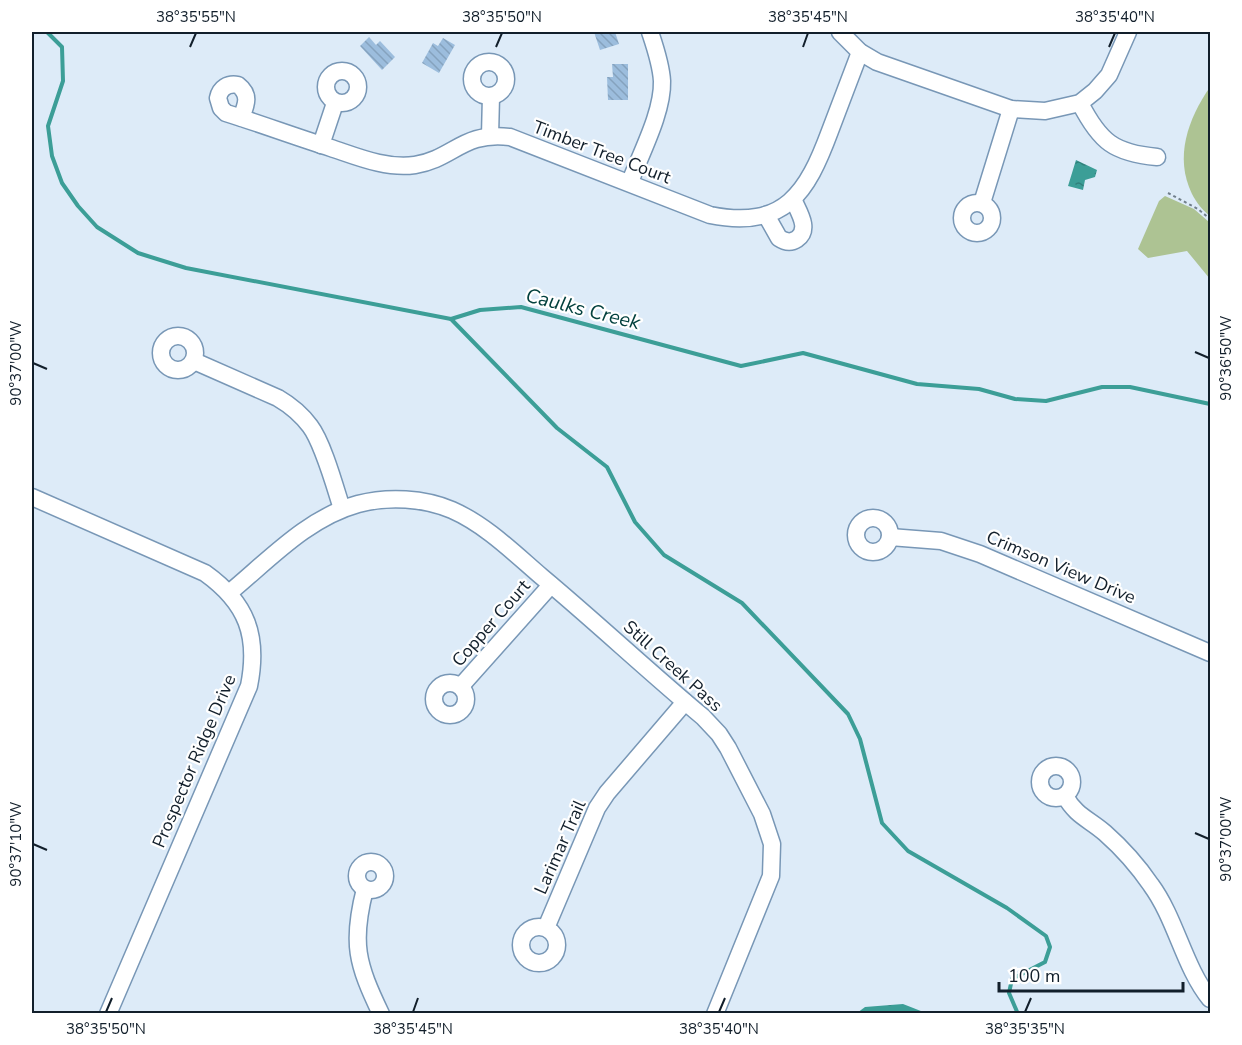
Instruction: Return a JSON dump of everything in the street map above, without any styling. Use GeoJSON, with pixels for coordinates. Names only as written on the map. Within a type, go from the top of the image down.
{"type":"FeatureCollection","features":[{"type":"Feature","properties":{"kind":"street"},"geometry":{"type":"LineString","coordinates":[[630,182],[656,114],[660,96],[662,81],[650,32]]}},
{"type":"Feature","properties":{"kind":"street"},"geometry":{"type":"LineString","coordinates":[[840,32],[860,52],[877,62],[1011,109],[1045,111],[1080,103],[1095,92],[1109,75],[1128,32]]}},
{"type":"Feature","properties":{"kind":"street","name":"Timber Tree Court"},"geometry":{"type":"LineString","coordinates":[[241,118],[386,165],[400,166],[416,165],[430,160],[475,138],[510,137],[710,215],[729,219],[746,219],[775,212],[793,199],[811,176],[860,52]]}},
{"type":"Feature","properties":{"kind":"street"},"geometry":{"type":"LineString","coordinates":[[490,96],[490,136]]}},
{"type":"Feature","properties":{"kind":"street"},"geometry":{"type":"LineString","coordinates":[[321,145],[335,103]]}},
{"type":"Feature","properties":{"kind":"street"},"geometry":{"type":"LineString","coordinates":[[1080,103],[1108,144],[1132,155],[1157,157]]}},
{"type":"Feature","properties":{"kind":"street"},"geometry":{"type":"LineString","coordinates":[[982,203],[1011,109]]}},
{"type":"Feature","properties":{"kind":"street"},"geometry":{"type":"LineString","coordinates":[[766,215],[779,238],[789,242],[798,239],[804,230],[804,225],[793,199]]}},
{"type":"Feature","properties":{"kind":"street"},"geometry":{"type":"LineString","coordinates":[[194,361],[278,398],[302,417],[311,427],[317,440],[342,509]]}},
{"type":"Feature","properties":{"kind":"street","name":"Prospector Ridge Drive"},"geometry":{"type":"LineString","coordinates":[[32,497],[192,566],[218,582],[229,593],[243,614],[251,634],[253,653],[249,686],[108,1014]]}},
{"type":"Feature","properties":{"kind":"street","name":"Still Creek Pass"},"geometry":{"type":"LineString","coordinates":[[229,593],[309,526],[359,503],[395,499],[431,503],[449,509],[481,526],[551,585],[703,717],[719,734],[762,814],[772,844],[772,868],[766,889],[715,1014]]}},
{"type":"Feature","properties":{"kind":"street","name":"Crimson View Drive"},"geometry":{"type":"LineString","coordinates":[[890,537],[941,541],[980,554],[1210,653]]}},
{"type":"Feature","properties":{"kind":"street","name":"Copper Court"},"geometry":{"type":"LineString","coordinates":[[461,686],[551,585]]}},
{"type":"Feature","properties":{"kind":"street","name":"Larimar Trail"},"geometry":{"type":"LineString","coordinates":[[546,928],[597,808],[607,793],[685,702]]}},
{"type":"Feature","properties":{"kind":"street"},"geometry":{"type":"LineString","coordinates":[[1065,796],[1073,810],[1104,832],[1152,886],[1196,976],[1210,999]]}},
{"type":"Feature","properties":{"kind":"street"},"geometry":{"type":"LineString","coordinates":[[365,889],[358,916],[358,953],[381,1014]]}},
{"type":"Feature","properties":{"kind":"path"},"geometry":{"type":"LineString","coordinates":[[1168,194],[1198,209],[1203,216],[1210,219]]}},
{"type":"Feature","properties":{"kind":"shaded area"},"geometry":{"type":"Polygon","coordinates":[[[1210,87],[1210,216],[1192,194],[1184,166],[1184,152],[1195,112],[1210,87]]]}},
{"type":"Feature","properties":{"kind":"shaded area"},"geometry":{"type":"Polygon","coordinates":[[[1165,196],[1194,209],[1209,222],[1210,279],[1187,251],[1148,258],[1138,249],[1159,201],[1165,196]]]}},
{"type":"Feature","properties":{"kind":"water"},"geometry":{"type":"Polygon","coordinates":[[[1076,160],[1097,170],[1095,177],[1085,180],[1083,190],[1068,186],[1076,160]]]}},
{"type":"Feature","properties":{"kind":"water"},"geometry":{"type":"Polygon","coordinates":[[[903,1004],[926,1013],[857,1013],[865,1007],[903,1004]]]}},
{"type":"Feature","properties":{"kind":"building"},"geometry":{"type":"Polygon","coordinates":[[[594,32],[615,32],[619,44],[600,50],[594,32]]]}},
{"type":"Feature","properties":{"kind":"building"},"geometry":{"type":"Polygon","coordinates":[[[369,37],[376,45],[380,41],[395,57],[382,70],[360,46],[369,37]]]}},
{"type":"Feature","properties":{"kind":"building"},"geometry":{"type":"Polygon","coordinates":[[[443,38],[455,45],[439,73],[422,63],[433,43],[438,46],[443,38]]]}},
{"type":"Feature","properties":{"kind":"building"},"geometry":{"type":"Polygon","coordinates":[[[612,64],[628,64],[628,100],[608,100],[607,77],[613,77],[612,64]]]}},
{"type":"Feature","properties":{"kind":"waterway","name":"Caulks Creek"},"geometry":{"type":"LineString","coordinates":[[47,32],[62,47],[63,81],[48,126],[52,156],[62,183],[97,227],[138,253],[186,268],[451,319],[480,310],[521,307],[741,366],[803,353],[917,384],[979,389],[1015,399],[1046,401],[1102,387],[1130,387],[1210,404]]}},
{"type":"Feature","properties":{"kind":"waterway"},"geometry":{"type":"LineString","coordinates":[[451,319],[557,428],[607,467],[635,522],[664,555],[742,603],[848,714],[860,739],[882,823],[908,851],[1007,908],[1046,936],[1050,947],[1045,962],[1012,979],[1009,993],[1018,1014]]}}]}
